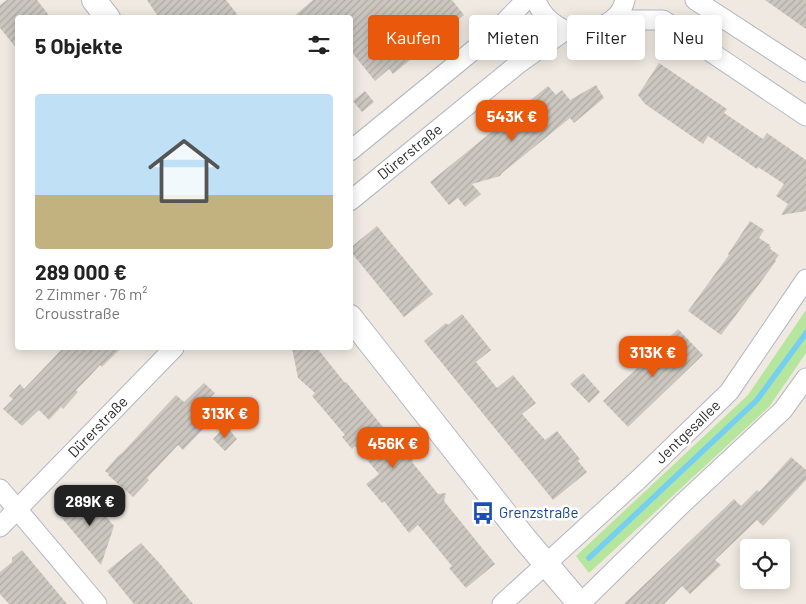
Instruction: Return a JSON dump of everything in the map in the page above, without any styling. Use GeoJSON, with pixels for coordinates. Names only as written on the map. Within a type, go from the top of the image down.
{"type":"FeatureCollection","features":[{"type":"Feature","properties":{"kind":"street"},"geometry":{"type":"LineString","coordinates":[[94,0],[106,15]]}},
{"type":"Feature","properties":{"kind":"street"},"geometry":{"type":"LineString","coordinates":[[353,149],[492,35],[526,0]]}},
{"type":"Feature","properties":{"kind":"street"},"geometry":{"type":"LineString","coordinates":[[536,0],[547,19],[566,30]]}},
{"type":"Feature","properties":{"kind":"street"},"geometry":{"type":"LineString","coordinates":[[617,15],[624,5],[625,0]]}},
{"type":"Feature","properties":{"kind":"street"},"geometry":{"type":"LineString","coordinates":[[695,0],[806,72]]}},
{"type":"Feature","properties":{"kind":"street"},"geometry":{"type":"LineString","coordinates":[[645,20],[663,20],[806,116]]}},
{"type":"Feature","properties":{"kind":"street","name":"Dürerstraße"},"geometry":{"type":"LineString","coordinates":[[353,199],[518,64],[566,30]]}},
{"type":"Feature","properties":{"kind":"street","name":"Jentgesallee"},"geometry":{"type":"LineString","coordinates":[[545,564],[640,479],[729,392],[806,279]]}},
{"type":"Feature","properties":{"kind":"street"},"geometry":{"type":"LineString","coordinates":[[353,321],[545,564],[580,604],[682,504],[783,410],[806,378]]}},
{"type":"Feature","properties":{"kind":"street","name":"Dürerstraße"},"geometry":{"type":"LineString","coordinates":[[0,527],[172,350]]}},
{"type":"Feature","properties":{"kind":"street"},"geometry":{"type":"LineString","coordinates":[[0,489],[97,604]]}},
{"type":"Feature","properties":{"kind":"street"},"geometry":{"type":"LineString","coordinates":[[502,604],[545,564]]}},
{"type":"Feature","properties":{"kind":"green space"},"geometry":{"type":"Polygon","coordinates":[[[806,310],[806,353],[769,407],[589,573],[576,556],[748,395],[806,310]]]}},
{"type":"Feature","properties":{"kind":"building"},"geometry":{"type":"Polygon","coordinates":[[[7,0],[37,0],[49,15],[15,15],[15,46],[0,28],[0,5],[7,0]]]}},
{"type":"Feature","properties":{"kind":"building"},"geometry":{"type":"Polygon","coordinates":[[[147,0],[226,0],[238,15],[157,15],[147,0]]]}},
{"type":"Feature","properties":{"kind":"building"},"geometry":{"type":"Polygon","coordinates":[[[313,0],[452,0],[464,15],[459,19],[459,15],[368,15],[368,60],[410,60],[393,74],[389,69],[375,81],[353,54],[353,15],[296,15],[313,0]]]}},
{"type":"Feature","properties":{"kind":"building"},"geometry":{"type":"Polygon","coordinates":[[[765,0],[806,0],[806,29],[765,0]]]}},
{"type":"Feature","properties":{"kind":"building"},"geometry":{"type":"Polygon","coordinates":[[[659,63],[727,109],[724,113],[763,139],[767,133],[806,160],[806,211],[781,215],[788,204],[776,196],[784,184],[758,167],[757,169],[708,136],[703,144],[645,104],[638,95],[659,63]]]}},
{"type":"Feature","properties":{"kind":"building"},"geometry":{"type":"Polygon","coordinates":[[[596,85],[604,98],[574,123],[570,118],[500,176],[472,184],[481,194],[465,207],[458,198],[449,205],[430,182],[548,86],[556,95],[562,90],[570,100],[596,85]]]}},
{"type":"Feature","properties":{"kind":"building"},"geometry":{"type":"Polygon","coordinates":[[[365,91],[374,102],[362,112],[353,101],[365,91]]]}},
{"type":"Feature","properties":{"kind":"building"},"geometry":{"type":"Polygon","coordinates":[[[750,221],[764,230],[759,238],[770,245],[770,249],[779,255],[721,335],[688,311],[729,255],[750,221]]]}},
{"type":"Feature","properties":{"kind":"building"},"geometry":{"type":"Polygon","coordinates":[[[377,226],[433,294],[404,317],[353,255],[353,246],[377,226]]]}},
{"type":"Feature","properties":{"kind":"building"},"geometry":{"type":"Polygon","coordinates":[[[462,314],[491,350],[476,362],[497,388],[513,375],[536,403],[522,414],[545,440],[557,431],[580,459],[578,461],[587,472],[553,500],[424,341],[446,323],[448,325],[462,314]]]}},
{"type":"Feature","properties":{"kind":"building"},"geometry":{"type":"Polygon","coordinates":[[[678,329],[703,355],[628,427],[603,401],[678,329]]]}},
{"type":"Feature","properties":{"kind":"building"},"geometry":{"type":"Polygon","coordinates":[[[61,350],[119,350],[102,367],[100,365],[76,390],[78,392],[63,409],[61,407],[49,420],[39,410],[22,426],[3,409],[13,399],[9,396],[20,384],[24,389],[61,350]]]}},
{"type":"Feature","properties":{"kind":"building"},"geometry":{"type":"Polygon","coordinates":[[[292,350],[319,350],[406,455],[415,453],[412,462],[438,494],[446,493],[444,501],[495,564],[466,588],[449,568],[452,566],[418,525],[409,533],[384,501],[382,503],[366,484],[379,474],[355,446],[352,449],[342,437],[345,435],[312,396],[315,393],[298,378],[292,350]]]}},
{"type":"Feature","properties":{"kind":"building"},"geometry":{"type":"Polygon","coordinates":[[[583,373],[600,392],[589,403],[570,384],[583,373]]]}},
{"type":"Feature","properties":{"kind":"building"},"geometry":{"type":"Polygon","coordinates":[[[204,383],[215,393],[195,412],[208,424],[183,450],[178,445],[147,478],[149,480],[133,497],[105,471],[176,395],[184,402],[204,383]]]}},
{"type":"Feature","properties":{"kind":"building"},"geometry":{"type":"Polygon","coordinates":[[[226,426],[237,439],[225,451],[213,439],[226,426]]]}},
{"type":"Feature","properties":{"kind":"building"},"geometry":{"type":"Polygon","coordinates":[[[791,457],[806,470],[806,480],[763,526],[757,520],[715,560],[721,565],[690,594],[682,586],[664,604],[624,604],[734,499],[741,506],[757,490],[759,492],[791,457]]]}},
{"type":"Feature","properties":{"kind":"building"},"geometry":{"type":"Polygon","coordinates":[[[86,495],[114,526],[101,565],[61,517],[86,495]]]}},
{"type":"Feature","properties":{"kind":"building"},"geometry":{"type":"Polygon","coordinates":[[[141,543],[193,604],[134,604],[107,571],[141,543]]]}},
{"type":"Feature","properties":{"kind":"building"},"geometry":{"type":"Polygon","coordinates":[[[22,550],[67,604],[9,604],[0,594],[0,572],[22,550]]]}},
{"type":"Feature","properties":{"kind":"waterway"},"geometry":{"type":"LineString","coordinates":[[589,558],[757,400],[806,333]]}},
{"type":"Feature","properties":{"kind":"place","name":"Grenzstraße"},"geometry":{"type":"Point","coordinates":[483,513]}}]}
